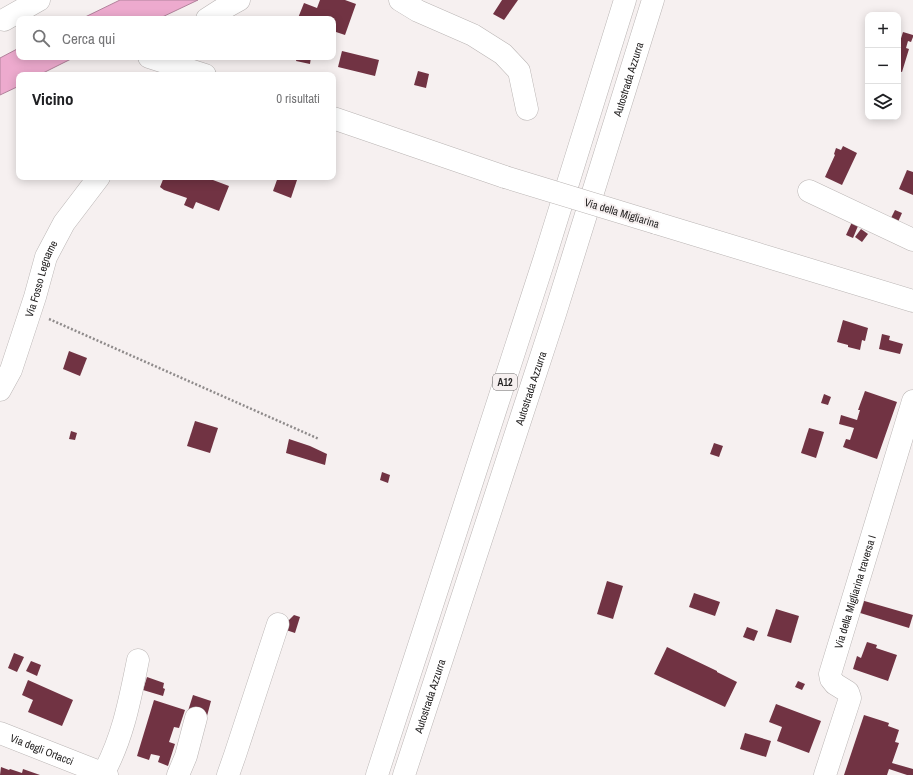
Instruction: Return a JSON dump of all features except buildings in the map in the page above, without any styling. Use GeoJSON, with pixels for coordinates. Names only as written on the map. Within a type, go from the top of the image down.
{"type":"FeatureCollection","features":[{"type":"Feature","properties":{"kind":"main road"},"geometry":{"type":"LineString","coordinates":[[8,22],[11,0]]}},
{"type":"Feature","properties":{"kind":"main road"},"geometry":{"type":"LineString","coordinates":[[16,16],[39,0]]}},
{"type":"Feature","properties":{"kind":"main road"},"geometry":{"type":"LineString","coordinates":[[212,16],[239,0]]}},
{"type":"Feature","properties":{"kind":"main road"},"geometry":{"type":"LineString","coordinates":[[400,0],[418,11],[473,35],[503,54],[519,71],[527,109]]}},
{"type":"Feature","properties":{"kind":"main road","name":"A12"},"geometry":{"type":"LineString","coordinates":[[377,775],[545,257],[625,0]]}},
{"type":"Feature","properties":{"kind":"main road","name":"Autostrada Azzurra"},"geometry":{"type":"LineString","coordinates":[[406,771],[555,314],[653,0]]}},
{"type":"Feature","properties":{"kind":"main road"},"geometry":{"type":"LineString","coordinates":[[155,60],[172,70],[185,72]]}},
{"type":"Feature","properties":{"kind":"main road","name":"Via della Migliarina"},"geometry":{"type":"LineString","coordinates":[[336,119],[505,177],[913,301]]}},
{"type":"Feature","properties":{"kind":"main road","name":"Via Fosso Legname"},"geometry":{"type":"LineString","coordinates":[[0,390],[11,370],[46,257],[64,223],[97,180]]}},
{"type":"Feature","properties":{"kind":"main road"},"geometry":{"type":"LineString","coordinates":[[809,191],[913,240]]}},
{"type":"Feature","properties":{"kind":"main road","name":"Via della Migliarina traversa I"},"geometry":{"type":"LineString","coordinates":[[826,775],[850,698],[848,692],[835,684],[831,679],[830,674],[913,401]]}},
{"type":"Feature","properties":{"kind":"main road"},"geometry":{"type":"LineString","coordinates":[[228,775],[278,624]]}},
{"type":"Feature","properties":{"kind":"main road"},"geometry":{"type":"LineString","coordinates":[[105,774],[129,706],[138,660]]}},
{"type":"Feature","properties":{"kind":"main road"},"geometry":{"type":"LineString","coordinates":[[178,775],[186,756],[196,718]]}},
{"type":"Feature","properties":{"kind":"main road","name":"Via degli Ortacci"},"geometry":{"type":"LineString","coordinates":[[0,733],[105,774]]}},
{"type":"Feature","properties":{"kind":"path"},"geometry":{"type":"LineString","coordinates":[[30,311],[319,439]]}},
{"type":"Feature","properties":{"kind":"shaded area"},"geometry":{"type":"Polygon","coordinates":[[[120,0],[198,0],[164,16],[87,16],[120,0]]]}},
{"type":"Feature","properties":{"kind":"shaded area"},"geometry":{"type":"Polygon","coordinates":[[[16,50],[16,60],[69,60],[45,72],[16,72],[16,87],[0,95],[0,58],[16,50]]]}}]}
